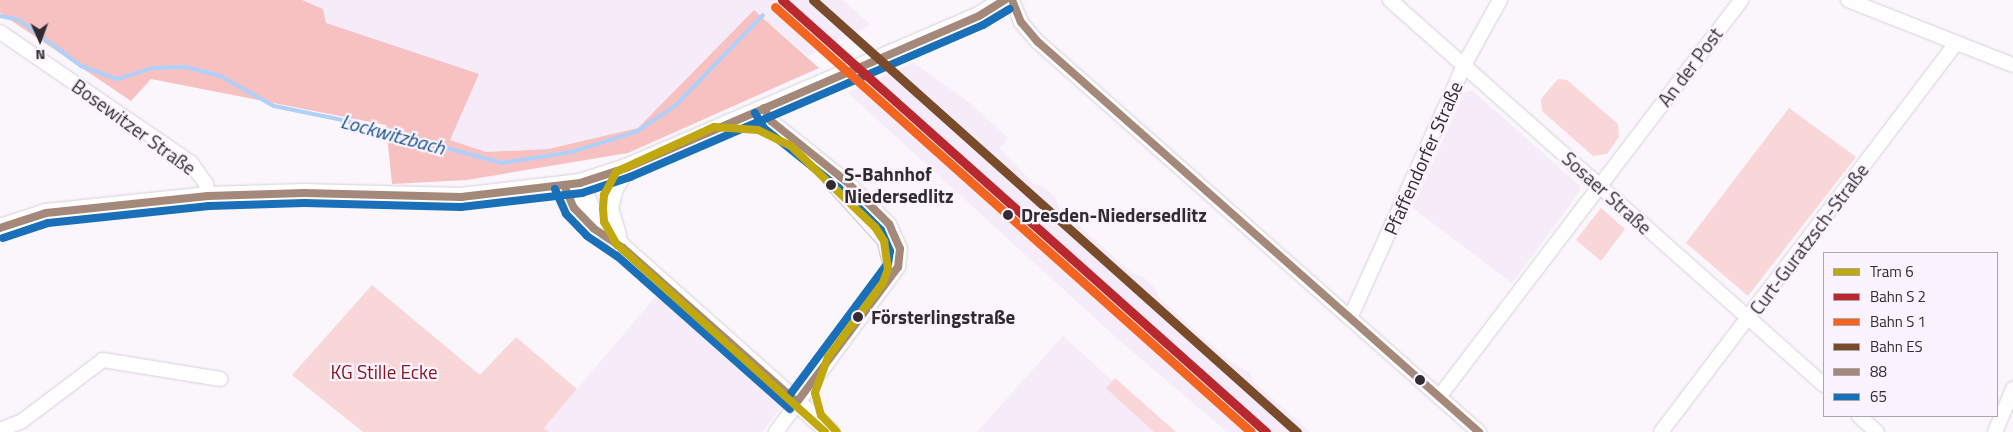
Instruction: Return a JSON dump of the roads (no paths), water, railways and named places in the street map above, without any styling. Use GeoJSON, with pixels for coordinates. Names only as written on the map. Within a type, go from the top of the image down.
{"type":"FeatureCollection","features":[{"type":"Feature","properties":{"kind":"street"},"geometry":{"type":"LineString","coordinates":[[0,228],[46,213],[208,196],[304,193],[461,197],[572,184],[626,168],[979,16],[1005,0]]}},
{"type":"Feature","properties":{"kind":"street"},"geometry":{"type":"LineString","coordinates":[[1012,0],[1021,22],[1038,42],[1479,432]]}},
{"type":"Feature","properties":{"kind":"street","name":"Sosaer Straße"},"geometry":{"type":"LineString","coordinates":[[1390,0],[1823,385]]}},
{"type":"Feature","properties":{"kind":"street","name":"Pfaffendorfer Straße"},"geometry":{"type":"LineString","coordinates":[[1350,318],[1464,65],[1500,0]]}},
{"type":"Feature","properties":{"kind":"street","name":"An der Post"},"geometry":{"type":"LineString","coordinates":[[1439,397],[1741,0]]}},
{"type":"Feature","properties":{"kind":"street"},"geometry":{"type":"LineString","coordinates":[[1848,0],[1955,44],[2013,65]]}},
{"type":"Feature","properties":{"kind":"street","name":"Bosewitzer Straße"},"geometry":{"type":"LineString","coordinates":[[4,34],[191,163],[206,184],[208,196]]}},
{"type":"Feature","properties":{"kind":"street","name":"Curt-Guratzsch-Straße"},"geometry":{"type":"LineString","coordinates":[[1661,432],[1955,44]]}},
{"type":"Feature","properties":{"kind":"street"},"geometry":{"type":"LineString","coordinates":[[764,108],[771,121],[846,181],[889,224],[900,249],[898,267],[776,432]]}},
{"type":"Feature","properties":{"kind":"street"},"geometry":{"type":"LineString","coordinates":[[624,248],[610,219],[610,209],[613,191],[626,168]]}},
{"type":"Feature","properties":{"kind":"street"},"geometry":{"type":"LineString","coordinates":[[572,184],[574,208],[608,240],[624,248],[830,432]]}},
{"type":"Feature","properties":{"kind":"street"},"geometry":{"type":"LineString","coordinates":[[0,430],[22,421],[103,360],[220,379]]}},
{"type":"Feature","properties":{"kind":"street"},"geometry":{"type":"LineString","coordinates":[[1995,432],[2013,389]]}},
{"type":"Feature","properties":{"kind":"street"},"geometry":{"type":"LineString","coordinates":[[1860,417],[1877,432]]}},
{"type":"Feature","properties":{"kind":"waterway","name":"Lockwitzbach"},"geometry":{"type":"LineString","coordinates":[[0,16],[19,20],[81,66],[117,79],[153,68],[185,67],[220,76],[274,106],[338,119],[502,163],[572,152],[636,132],[676,105],[763,15]]}},
{"type":"Feature","properties":{"kind":"tram line","name":"6"},"geometry":{"type":"LineString","coordinates":[[825,432],[617,245],[604,222],[603,209],[604,195],[616,172],[714,127],[758,130],[791,146],[875,227],[884,241],[888,269],[883,283],[828,357],[815,393],[821,415],[837,432]]}},
{"type":"Feature","properties":{"kind":"tram line"},"geometry":{"type":"LineString","coordinates":[[808,161],[830,192],[877,244],[883,268],[873,298]]}},
{"type":"Feature","properties":{"kind":"rail line","name":"ES"},"geometry":{"type":"LineString","coordinates":[[813,0],[1297,432]]}},
{"type":"Feature","properties":{"kind":"place","name":"S-Bahnhof Niedersedlitz"},"geometry":{"type":"Point","coordinates":[831,185]}},
{"type":"Feature","properties":{"kind":"place","name":"Dresden-Niedersedlitz"},"geometry":{"type":"Point","coordinates":[1008,215]}},
{"type":"Feature","properties":{"kind":"place","name":"Försterlingstraße"},"geometry":{"type":"Point","coordinates":[858,317]}},
{"type":"Feature","properties":{"kind":"park label","name":"KG Stille Ecke"},"geometry":{"type":"Point","coordinates":[384,372]}}]}
